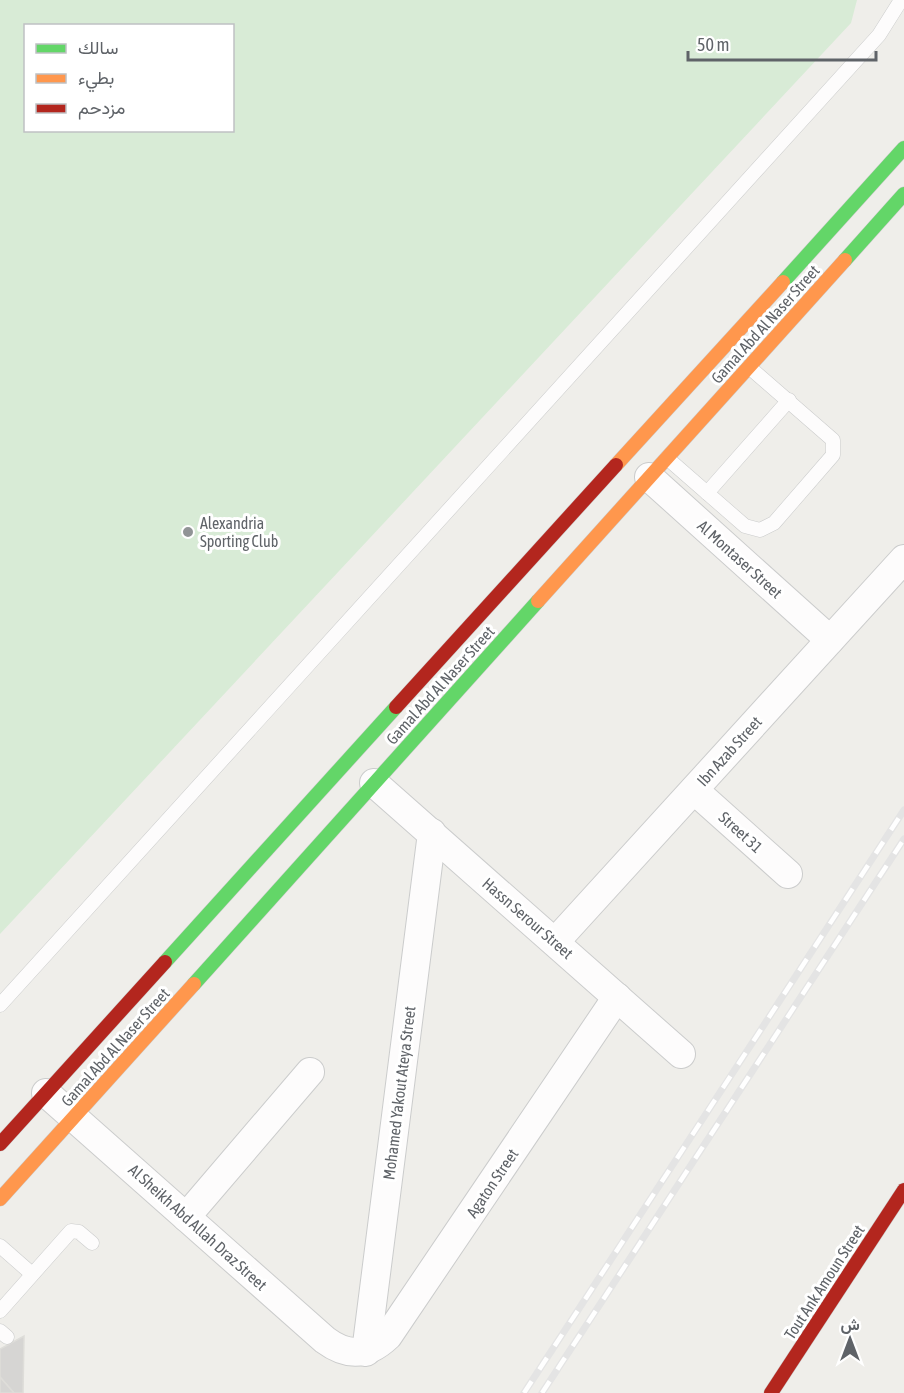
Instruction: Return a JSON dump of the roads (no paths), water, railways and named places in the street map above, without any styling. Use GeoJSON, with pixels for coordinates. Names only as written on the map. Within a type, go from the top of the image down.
{"type":"FeatureCollection","features":[{"type":"Feature","properties":{"kind":"main road","name":"Gamal Abd Al Naser Street"},"geometry":{"type":"LineString","coordinates":[[0,1144],[904,147]]}},
{"type":"Feature","properties":{"kind":"main road","name":"Gamal Abd Al Naser Street"},"geometry":{"type":"LineString","coordinates":[[0,1199],[904,194]]}},
{"type":"Feature","properties":{"kind":"main road","name":"Tout Ank Amoun Street"},"geometry":{"type":"LineString","coordinates":[[771,1393],[904,1190]]}},
{"type":"Feature","properties":{"kind":"street","name":"Al Montaser Street"},"geometry":{"type":"LineString","coordinates":[[658,468],[830,640]]}},
{"type":"Feature","properties":{"kind":"street","name":"Ibn Azab Street"},"geometry":{"type":"LineString","coordinates":[[555,942],[904,559]]}},
{"type":"Feature","properties":{"kind":"street","name":"Hassn Serour Street"},"geometry":{"type":"LineString","coordinates":[[374,783],[681,1054]]}},
{"type":"Feature","properties":{"kind":"street","name":"Street 31"},"geometry":{"type":"LineString","coordinates":[[694,790],[788,874]]}},
{"type":"Feature","properties":{"kind":"street","name":"Mohamed Yakout Ateya Street"},"geometry":{"type":"LineString","coordinates":[[360,1353],[432,833]]}},
{"type":"Feature","properties":{"kind":"street","name":"Agaton Street"},"geometry":{"type":"LineString","coordinates":[[360,1353],[377,1347],[388,1336],[617,997]]}},
{"type":"Feature","properties":{"kind":"street"},"geometry":{"type":"LineString","coordinates":[[186,1217],[309,1072]]}},
{"type":"Feature","properties":{"kind":"street","name":"Al Sheikh Abd Allah Draz Street"},"geometry":{"type":"LineString","coordinates":[[46,1093],[325,1340],[338,1350],[360,1353]]}},
{"type":"Feature","properties":{"kind":"lane"},"geometry":{"type":"LineString","coordinates":[[0,1005],[879,35],[901,0]]}},
{"type":"Feature","properties":{"kind":"lane"},"geometry":{"type":"LineString","coordinates":[[658,468],[707,493],[752,529],[760,530],[774,523],[832,455],[834,448],[829,435],[749,367]]}},
{"type":"Feature","properties":{"kind":"lane"},"geometry":{"type":"LineString","coordinates":[[707,493],[789,400]]}},
{"type":"Feature","properties":{"kind":"lane"},"geometry":{"type":"LineString","coordinates":[[0,1311],[71,1231],[79,1232],[92,1244]]}},
{"type":"Feature","properties":{"kind":"lane"},"geometry":{"type":"LineString","coordinates":[[0,1246],[32,1274]]}},
{"type":"Feature","properties":{"kind":"railway"},"geometry":{"type":"LineString","coordinates":[[524,1393],[904,810]]}},
{"type":"Feature","properties":{"kind":"railway"},"geometry":{"type":"LineString","coordinates":[[542,1393],[904,839]]}},
{"type":"Feature","properties":{"kind":"place","name":"Alexandria Sporting Club"},"geometry":{"type":"Point","coordinates":[188,532]}}]}
